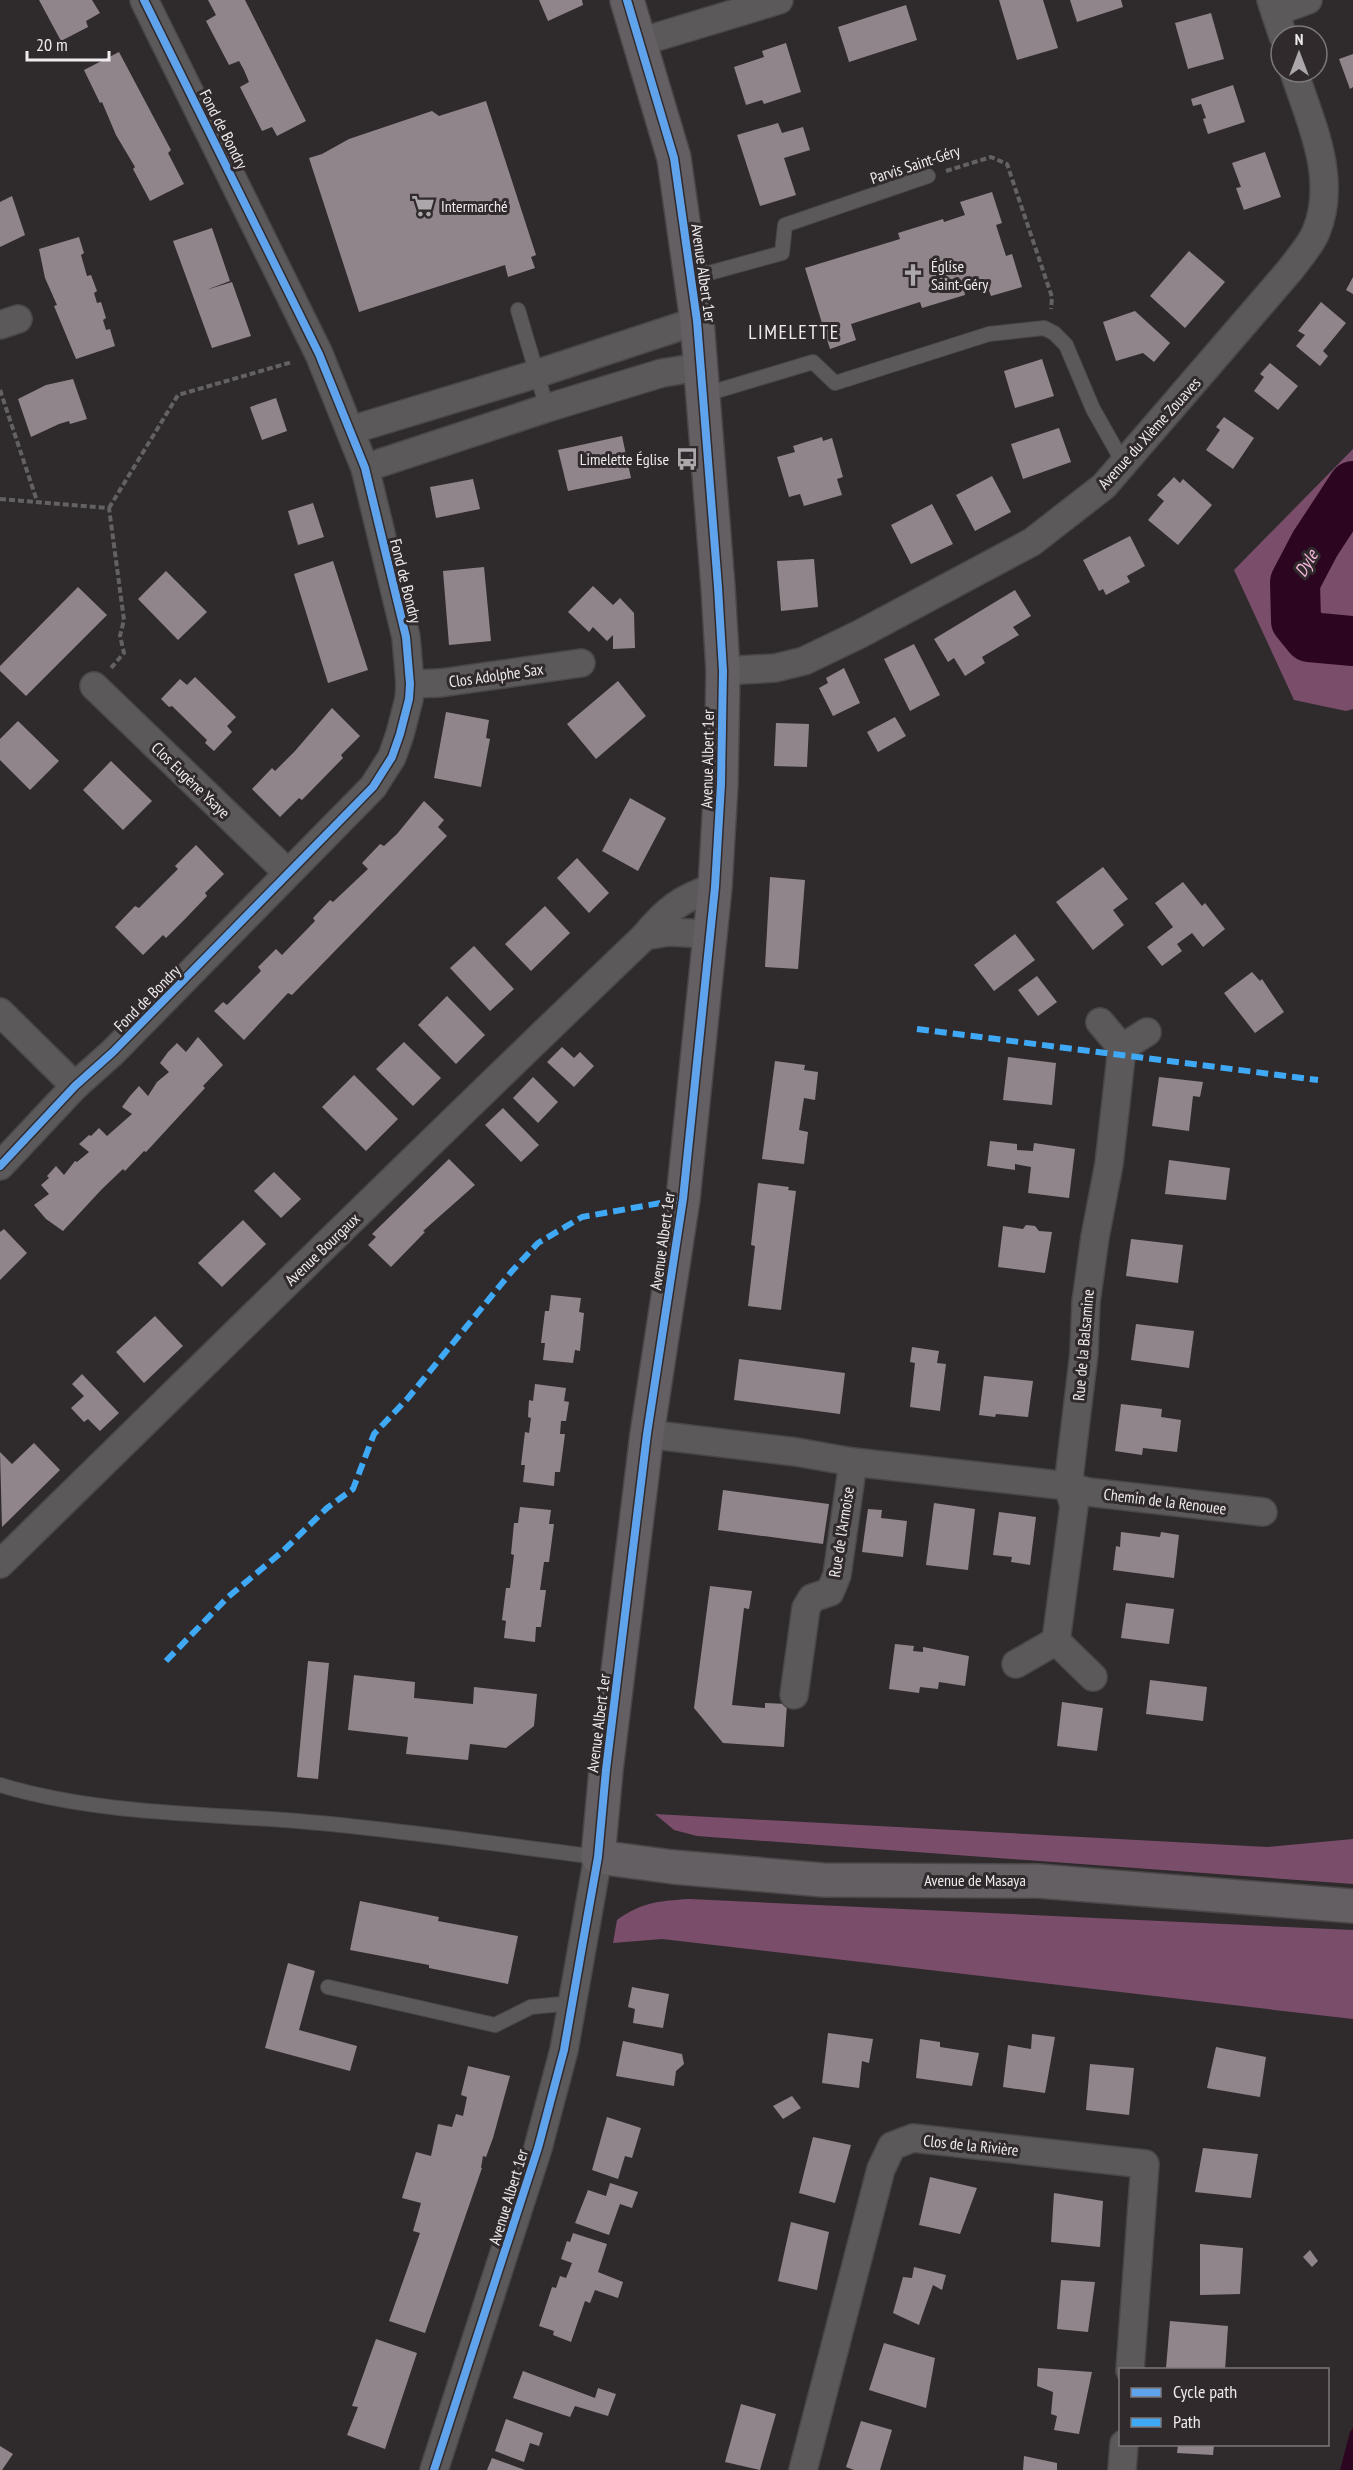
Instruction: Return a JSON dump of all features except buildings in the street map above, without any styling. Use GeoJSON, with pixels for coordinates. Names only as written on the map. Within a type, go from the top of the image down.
{"type":"FeatureCollection","features":[{"type":"Feature","properties":{"kind":"main road","name":"Avenue Albert 1er"},"geometry":{"type":"LineString","coordinates":[[598,1857],[647,1434],[683,1199],[715,887],[721,784],[723,671],[697,321],[674,158],[627,0]]}},
{"type":"Feature","properties":{"kind":"main road","name":"Avenue de Masaya"},"geometry":{"type":"LineString","coordinates":[[598,1857],[673,1867],[823,1880],[1038,1881],[1353,1906]]}},
{"type":"Feature","properties":{"kind":"street","name":"Fond de Bondry"},"geometry":{"type":"LineString","coordinates":[[0,1166],[75,1086],[113,1052],[373,787],[392,757],[400,734],[411,684],[406,637],[365,468],[351,430],[320,354],[144,0]]}},
{"type":"Feature","properties":{"kind":"street"},"geometry":{"type":"LineString","coordinates":[[640,42],[779,0]]}},
{"type":"Feature","properties":{"kind":"street"},"geometry":{"type":"LineString","coordinates":[[1276,16],[1308,0]]}},
{"type":"Feature","properties":{"kind":"street","name":"Avenue du XIème Zouaves"},"geometry":{"type":"LineString","coordinates":[[723,671],[775,668],[804,661],[860,634],[1032,542],[1088,500],[1124,464],[1290,270],[1316,233],[1325,196],[1325,175],[1316,138],[1298,84]]}},
{"type":"Feature","properties":{"kind":"street"},"geometry":{"type":"LineString","coordinates":[[351,430],[536,374],[697,321]]}},
{"type":"Feature","properties":{"kind":"street"},"geometry":{"type":"LineString","coordinates":[[365,468],[662,373],[701,381]]}},
{"type":"Feature","properties":{"kind":"street","name":"Clos Adolphe Sax"},"geometry":{"type":"LineString","coordinates":[[411,684],[440,683],[581,663]]}},
{"type":"Feature","properties":{"kind":"street","name":"Clos Eugène Ysaye"},"geometry":{"type":"LineString","coordinates":[[94,686],[288,873]]}},
{"type":"Feature","properties":{"kind":"street","name":"Avenue Bourgaux"},"geometry":{"type":"LineString","coordinates":[[0,1564],[486,1087],[645,936],[661,917],[678,902],[715,887]]}},
{"type":"Feature","properties":{"kind":"street"},"geometry":{"type":"LineString","coordinates":[[645,936],[668,932],[710,934]]}},
{"type":"Feature","properties":{"kind":"street"},"geometry":{"type":"LineString","coordinates":[[0,1012],[75,1086]]}},
{"type":"Feature","properties":{"kind":"street"},"geometry":{"type":"LineString","coordinates":[[1100,1022],[1122,1048],[1148,1032]]}},
{"type":"Feature","properties":{"kind":"street","name":"Rue de la Balsamine"},"geometry":{"type":"LineString","coordinates":[[1056,1641],[1074,1506],[1068,1486],[1084,1353],[1086,1302],[1108,1164],[1122,1048]]}},
{"type":"Feature","properties":{"kind":"street"},"geometry":{"type":"LineString","coordinates":[[647,1434],[796,1452],[853,1462],[1068,1486]]}},
{"type":"Feature","properties":{"kind":"street","name":"Rue de l'Armoise"},"geometry":{"type":"LineString","coordinates":[[794,1695],[806,1608],[812,1598],[830,1592],[837,1575],[853,1462]]}},
{"type":"Feature","properties":{"kind":"street","name":"Chemin de la Renouee"},"geometry":{"type":"LineString","coordinates":[[1068,1486],[1088,1492],[1263,1512]]}},
{"type":"Feature","properties":{"kind":"street"},"geometry":{"type":"LineString","coordinates":[[1016,1664],[1056,1641],[1093,1677]]}},
{"type":"Feature","properties":{"kind":"street","name":"Avenue Albert 1er"},"geometry":{"type":"LineString","coordinates":[[434,2470],[538,2148],[564,2050],[598,1857]]}},
{"type":"Feature","properties":{"kind":"street","name":"Clos de la Rivière"},"geometry":{"type":"LineString","coordinates":[[803,2470],[881,2169],[892,2146],[913,2138],[1145,2164],[1130,2368]]}},
{"type":"Feature","properties":{"kind":"street"},"geometry":{"type":"LineString","coordinates":[[1122,2470],[1124,2446]]}},
{"type":"Feature","properties":{"kind":"lane","name":"Parvis Saint-Géry"},"geometry":{"type":"LineString","coordinates":[[691,279],[783,253],[784,225],[928,176]]}},
{"type":"Feature","properties":{"kind":"lane"},"geometry":{"type":"LineString","coordinates":[[518,310],[548,408]]}},
{"type":"Feature","properties":{"kind":"lane"},"geometry":{"type":"LineString","coordinates":[[701,381],[813,362],[835,383],[989,334],[1044,328],[1054,333],[1066,345],[1093,409],[1124,464]]}},
{"type":"Feature","properties":{"kind":"lane"},"geometry":{"type":"LineString","coordinates":[[0,1785],[93,1805],[311,1822],[598,1857]]}},
{"type":"Feature","properties":{"kind":"lane"},"geometry":{"type":"LineString","coordinates":[[328,1987],[495,2025],[531,2007],[572,2003]]}},
{"type":"Feature","properties":{"kind":"path"},"geometry":{"type":"LineString","coordinates":[[94,686],[124,653],[120,636],[124,620],[109,508],[178,395],[320,354]]}},
{"type":"Feature","properties":{"kind":"path"},"geometry":{"type":"LineString","coordinates":[[0,390],[37,501]]}},
{"type":"Feature","properties":{"kind":"path"},"geometry":{"type":"LineString","coordinates":[[0,499],[109,508]]}},
{"type":"Feature","properties":{"kind":"shaded area"},"geometry":{"type":"Polygon","coordinates":[[[1353,449],[1353,709],[1346,711],[1294,700],[1234,570],[1353,449]]]}},
{"type":"Feature","properties":{"kind":"shaded area"},"geometry":{"type":"Polygon","coordinates":[[[655,1814],[1267,1847],[1353,1839],[1353,1884],[697,1836],[674,1830],[655,1814]]]}},
{"type":"Feature","properties":{"kind":"shaded area"},"geometry":{"type":"Polygon","coordinates":[[[689,1899],[1353,1930],[1353,2019],[662,1939],[613,1943],[617,1920],[626,1914],[651,1904],[689,1899]]]}},
{"type":"Feature","properties":{"kind":"shaded area"},"geometry":{"type":"Polygon","coordinates":[[[1353,2428],[1353,2470],[1340,2470],[1350,2432],[1353,2428]]]}},
{"type":"Feature","properties":{"kind":"waterway","name":"Dyle"},"geometry":{"type":"LineString","coordinates":[[1353,486],[1315,544],[1295,582],[1296,621],[1309,637],[1353,641]]}},
{"type":"Feature","properties":{"kind":"marked path"},"geometry":{"type":"LineString","coordinates":[[917,1029],[1318,1080]]}},
{"type":"Feature","properties":{"kind":"marked path"},"geometry":{"type":"LineString","coordinates":[[166,1661],[228,1597],[283,1551],[327,1508],[353,1489],[374,1434],[408,1398],[512,1271],[538,1243],[582,1217],[683,1199]]}},
{"type":"Feature","properties":{"kind":"cycle path"},"geometry":{"type":"LineString","coordinates":[[0,1166],[75,1086],[113,1052],[373,787],[392,757],[409,699],[406,637],[365,468],[319,354],[144,0]]}},
{"type":"Feature","properties":{"kind":"cycle path"},"geometry":{"type":"LineString","coordinates":[[434,2470],[538,2148],[564,2050],[598,1857],[606,1770],[647,1434],[683,1199],[715,887],[721,784],[723,671],[697,321],[674,158],[627,0]]}},
{"type":"Feature","properties":{"kind":"place","name":"Intermarché"},"geometry":{"type":"Point","coordinates":[423,206]}},
{"type":"Feature","properties":{"kind":"place","name":"Église Saint-Géry"},"geometry":{"type":"Point","coordinates":[913,275]}},
{"type":"Feature","properties":{"kind":"place","name":"Limelette Église"},"geometry":{"type":"Point","coordinates":[687,459]}},
{"type":"Feature","properties":{"kind":"district","name":"LIMELETTE"},"geometry":{"type":"Point","coordinates":[794,332]}}]}
